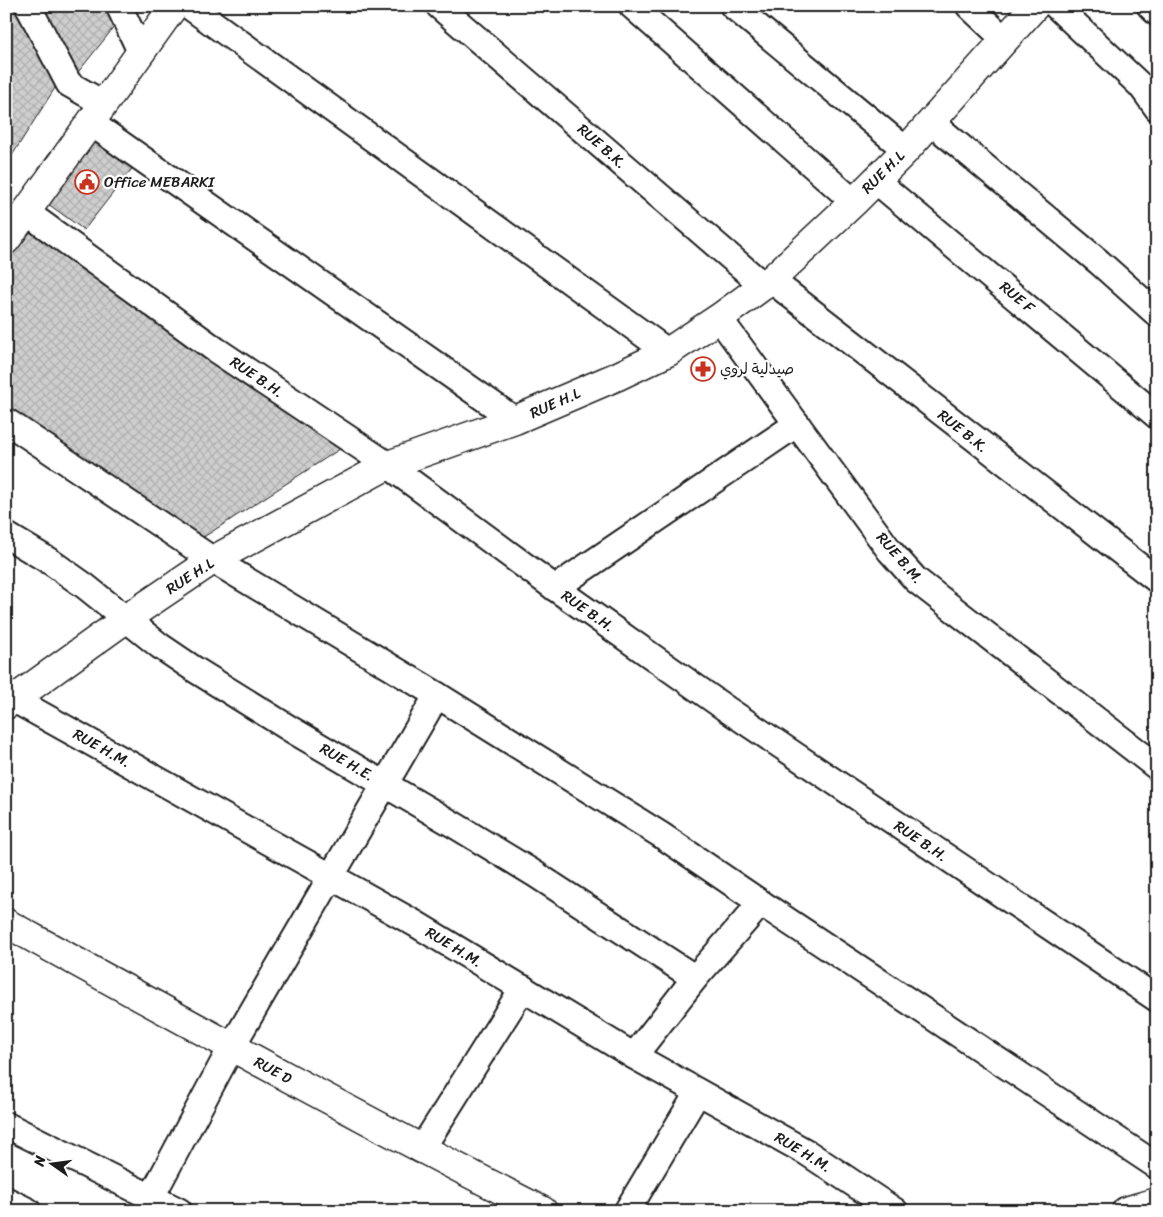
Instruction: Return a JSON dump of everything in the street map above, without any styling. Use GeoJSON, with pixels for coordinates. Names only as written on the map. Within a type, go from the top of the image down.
{"type":"FeatureCollection","features":[{"type":"Feature","properties":{"kind":"street"},"geometry":{"type":"LineString","coordinates":[[28,6],[69,84],[98,114],[515,420]]}},
{"type":"Feature","properties":{"kind":"street"},"geometry":{"type":"LineString","coordinates":[[119,6],[141,52]]}},
{"type":"Feature","properties":{"kind":"street"},"geometry":{"type":"LineString","coordinates":[[6,240],[174,6]]}},
{"type":"Feature","properties":{"kind":"street"},"geometry":{"type":"LineString","coordinates":[[189,6],[668,352]]}},
{"type":"Feature","properties":{"kind":"street","name":"RUE B.K."},"geometry":{"type":"LineString","coordinates":[[439,6],[768,283],[1157,580]]}},
{"type":"Feature","properties":{"kind":"street"},"geometry":{"type":"LineString","coordinates":[[632,6],[854,202]]}},
{"type":"Feature","properties":{"kind":"street"},"geometry":{"type":"LineString","coordinates":[[733,6],[906,150]]}},
{"type":"Feature","properties":{"kind":"street"},"geometry":{"type":"LineString","coordinates":[[969,6],[1005,40]]}},
{"type":"Feature","properties":{"kind":"street","name":"RUE H.L"},"geometry":{"type":"LineString","coordinates":[[9,700],[213,560],[388,465],[515,420],[618,376],[668,352],[719,318],[768,283],[854,202],[906,150],[1035,6]]}},
{"type":"Feature","properties":{"kind":"street"},"geometry":{"type":"LineString","coordinates":[[1056,6],[1141,86],[1157,108]]}},
{"type":"Feature","properties":{"kind":"street"},"geometry":{"type":"LineString","coordinates":[[1150,6],[1157,12]]}},
{"type":"Feature","properties":{"kind":"street"},"geometry":{"type":"LineString","coordinates":[[931,122],[1099,262],[1157,314]]}},
{"type":"Feature","properties":{"kind":"street","name":"RUE F"},"geometry":{"type":"LineString","coordinates":[[876,180],[1157,416]]}},
{"type":"Feature","properties":{"kind":"street","name":"RUE B.H."},"geometry":{"type":"LineString","coordinates":[[26,212],[216,350],[388,465],[555,588],[744,721],[1157,999]]}},
{"type":"Feature","properties":{"kind":"street","name":"RUE B.M."},"geometry":{"type":"LineString","coordinates":[[719,318],[890,551],[916,580],[1157,767]]}},
{"type":"Feature","properties":{"kind":"street"},"geometry":{"type":"LineString","coordinates":[[6,421],[213,560],[437,695],[661,834],[761,904],[1157,1166]]}},
{"type":"Feature","properties":{"kind":"street"},"geometry":{"type":"LineString","coordinates":[[555,588],[797,424]]}},
{"type":"Feature","properties":{"kind":"street","name":"RUE H.E."},"geometry":{"type":"LineString","coordinates":[[6,535],[51,562],[127,618],[160,646],[201,674],[284,726],[535,874],[695,978]]}},
{"type":"Feature","properties":{"kind":"street"},"geometry":{"type":"LineString","coordinates":[[152,1196],[231,1048],[437,695]]}},
{"type":"Feature","properties":{"kind":"street","name":"RUE H.M."},"geometry":{"type":"LineString","coordinates":[[9,700],[332,876],[416,924],[634,1056],[806,1152],[895,1211]]}},
{"type":"Feature","properties":{"kind":"street"},"geometry":{"type":"LineString","coordinates":[[634,1056],[695,978],[761,904]]}},
{"type":"Feature","properties":{"kind":"street","name":"RUE D"},"geometry":{"type":"LineString","coordinates":[[6,923],[231,1048],[421,1150],[543,1211]]}},
{"type":"Feature","properties":{"kind":"street"},"geometry":{"type":"LineString","coordinates":[[421,1150],[522,988]]}},
{"type":"Feature","properties":{"kind":"street"},"geometry":{"type":"LineString","coordinates":[[627,1211],[698,1092]]}},
{"type":"Feature","properties":{"kind":"street"},"geometry":{"type":"LineString","coordinates":[[6,1125],[179,1211]]}},
{"type":"Feature","properties":{"kind":"street"},"geometry":{"type":"LineString","coordinates":[[6,1200],[28,1211]]}},
{"type":"Feature","properties":{"kind":"street"},"geometry":{"type":"LineString","coordinates":[[1126,1211],[1157,1202]]}},
{"type":"Feature","properties":{"kind":"building"},"geometry":{"type":"Polygon","coordinates":[[[6,6],[21,6],[60,80],[6,165],[6,6]]]}},
{"type":"Feature","properties":{"kind":"building"},"geometry":{"type":"Polygon","coordinates":[[[37,6],[112,6],[119,21],[75,76],[37,6]]]}},
{"type":"Feature","properties":{"kind":"building","name":"Office MEBARKI"},"geometry":{"type":"Polygon","coordinates":[[[87,133],[134,166],[84,230],[40,198],[87,133]]]}},
{"type":"Feature","properties":{"kind":"building"},"geometry":{"type":"Polygon","coordinates":[[[25,226],[343,447],[199,540],[6,405],[6,252],[25,226]]]}},
{"type":"Feature","properties":{"kind":"place","name":"Office MEBARKI"},"geometry":{"type":"Point","coordinates":[87,182]}},
{"type":"Feature","properties":{"kind":"place","name":"صيدلية لروي"},"geometry":{"type":"Point","coordinates":[703,369]}}]}
